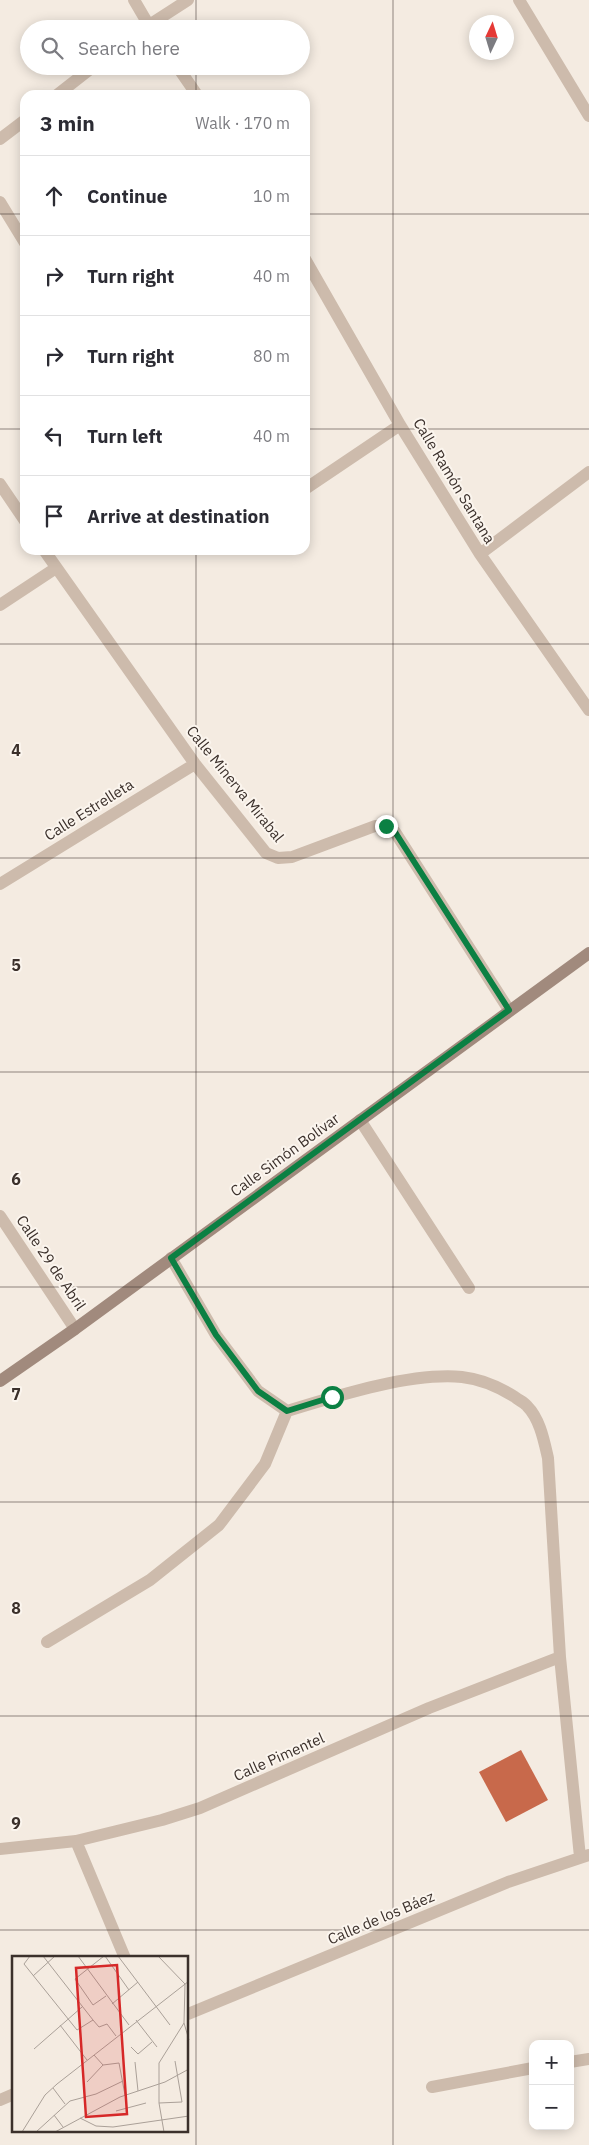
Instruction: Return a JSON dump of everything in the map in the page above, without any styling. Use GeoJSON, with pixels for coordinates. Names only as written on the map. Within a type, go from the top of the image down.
{"type":"FeatureCollection","features":[{"type":"Feature","properties":{"kind":"street"},"geometry":{"type":"LineString","coordinates":[[134,0],[144,20]]}},
{"type":"Feature","properties":{"kind":"street"},"geometry":{"type":"LineString","coordinates":[[158,20],[188,0]]}},
{"type":"Feature","properties":{"kind":"street"},"geometry":{"type":"LineString","coordinates":[[518,0],[589,116]]}},
{"type":"Feature","properties":{"kind":"street"},"geometry":{"type":"LineString","coordinates":[[63,90],[83,75]]}},
{"type":"Feature","properties":{"kind":"street"},"geometry":{"type":"LineString","coordinates":[[183,75],[194,90]]}},
{"type":"Feature","properties":{"kind":"street"},"geometry":{"type":"LineString","coordinates":[[0,139],[20,124]]}},
{"type":"Feature","properties":{"kind":"street"},"geometry":{"type":"LineString","coordinates":[[0,202],[20,235]]}},
{"type":"Feature","properties":{"kind":"street","name":"Calle Ramón Santana"},"geometry":{"type":"LineString","coordinates":[[310,269],[400,425],[480,554],[589,710]]}},
{"type":"Feature","properties":{"kind":"street"},"geometry":{"type":"LineString","coordinates":[[310,486],[400,425]]}},
{"type":"Feature","properties":{"kind":"street"},"geometry":{"type":"LineString","coordinates":[[480,554],[589,472]]}},
{"type":"Feature","properties":{"kind":"street"},"geometry":{"type":"LineString","coordinates":[[0,484],[20,514]]}},
{"type":"Feature","properties":{"kind":"street","name":"Calle Minerva Mirabal"},"geometry":{"type":"LineString","coordinates":[[47,555],[195,764],[266,853],[278,858],[292,857],[374,826],[386,826],[395,832],[509,1010]]}},
{"type":"Feature","properties":{"kind":"street"},"geometry":{"type":"LineString","coordinates":[[0,605],[56,568]]}},
{"type":"Feature","properties":{"kind":"street","name":"Calle Estrelleta"},"geometry":{"type":"LineString","coordinates":[[0,884],[195,764]]}},
{"type":"Feature","properties":{"kind":"street","name":"Calle Simón Bolívar"},"geometry":{"type":"LineString","coordinates":[[0,1381],[509,1010],[589,954]]}},
{"type":"Feature","properties":{"kind":"street"},"geometry":{"type":"LineString","coordinates":[[360,1120],[469,1288]]}},
{"type":"Feature","properties":{"kind":"street","name":"Calle 29 de Abril"},"geometry":{"type":"LineString","coordinates":[[0,1216],[75,1328]]}},
{"type":"Feature","properties":{"kind":"street"},"geometry":{"type":"LineString","coordinates":[[171,1258],[216,1335],[258,1391],[287,1411]]}},
{"type":"Feature","properties":{"kind":"street"},"geometry":{"type":"LineString","coordinates":[[287,1411],[332,1397],[426,1378],[462,1378],[499,1387],[527,1406],[542,1432],[548,1458],[560,1657],[584,1856]]}},
{"type":"Feature","properties":{"kind":"street"},"geometry":{"type":"LineString","coordinates":[[47,1642],[150,1580],[219,1526],[265,1464],[287,1411]]}},
{"type":"Feature","properties":{"kind":"street","name":"Calle Pimentel"},"geometry":{"type":"LineString","coordinates":[[0,1849],[76,1841],[162,1820],[200,1808],[429,1708],[560,1657]]}},
{"type":"Feature","properties":{"kind":"street"},"geometry":{"type":"LineString","coordinates":[[76,1841],[124,1956]]}},
{"type":"Feature","properties":{"kind":"street","name":"Calle de los Báez"},"geometry":{"type":"LineString","coordinates":[[189,2014],[508,1882],[584,1856]]}},
{"type":"Feature","properties":{"kind":"street"},"geometry":{"type":"LineString","coordinates":[[574,2061],[589,2059]]}},
{"type":"Feature","properties":{"kind":"street"},"geometry":{"type":"LineString","coordinates":[[432,2087],[529,2069]]}},
{"type":"Feature","properties":{"kind":"street"},"geometry":{"type":"LineString","coordinates":[[0,2100],[12,2095]]}},
{"type":"Feature","properties":{"kind":"building"},"geometry":{"type":"Polygon","coordinates":[[[521,1750],[548,1800],[506,1822],[479,1772],[521,1750]]]}},
{"type":"Feature","properties":{"kind":"route"},"geometry":{"type":"LineString","coordinates":[[332,1397],[287,1411],[258,1391],[216,1335],[171,1258],[509,1010],[395,832],[386,826]]}}]}
